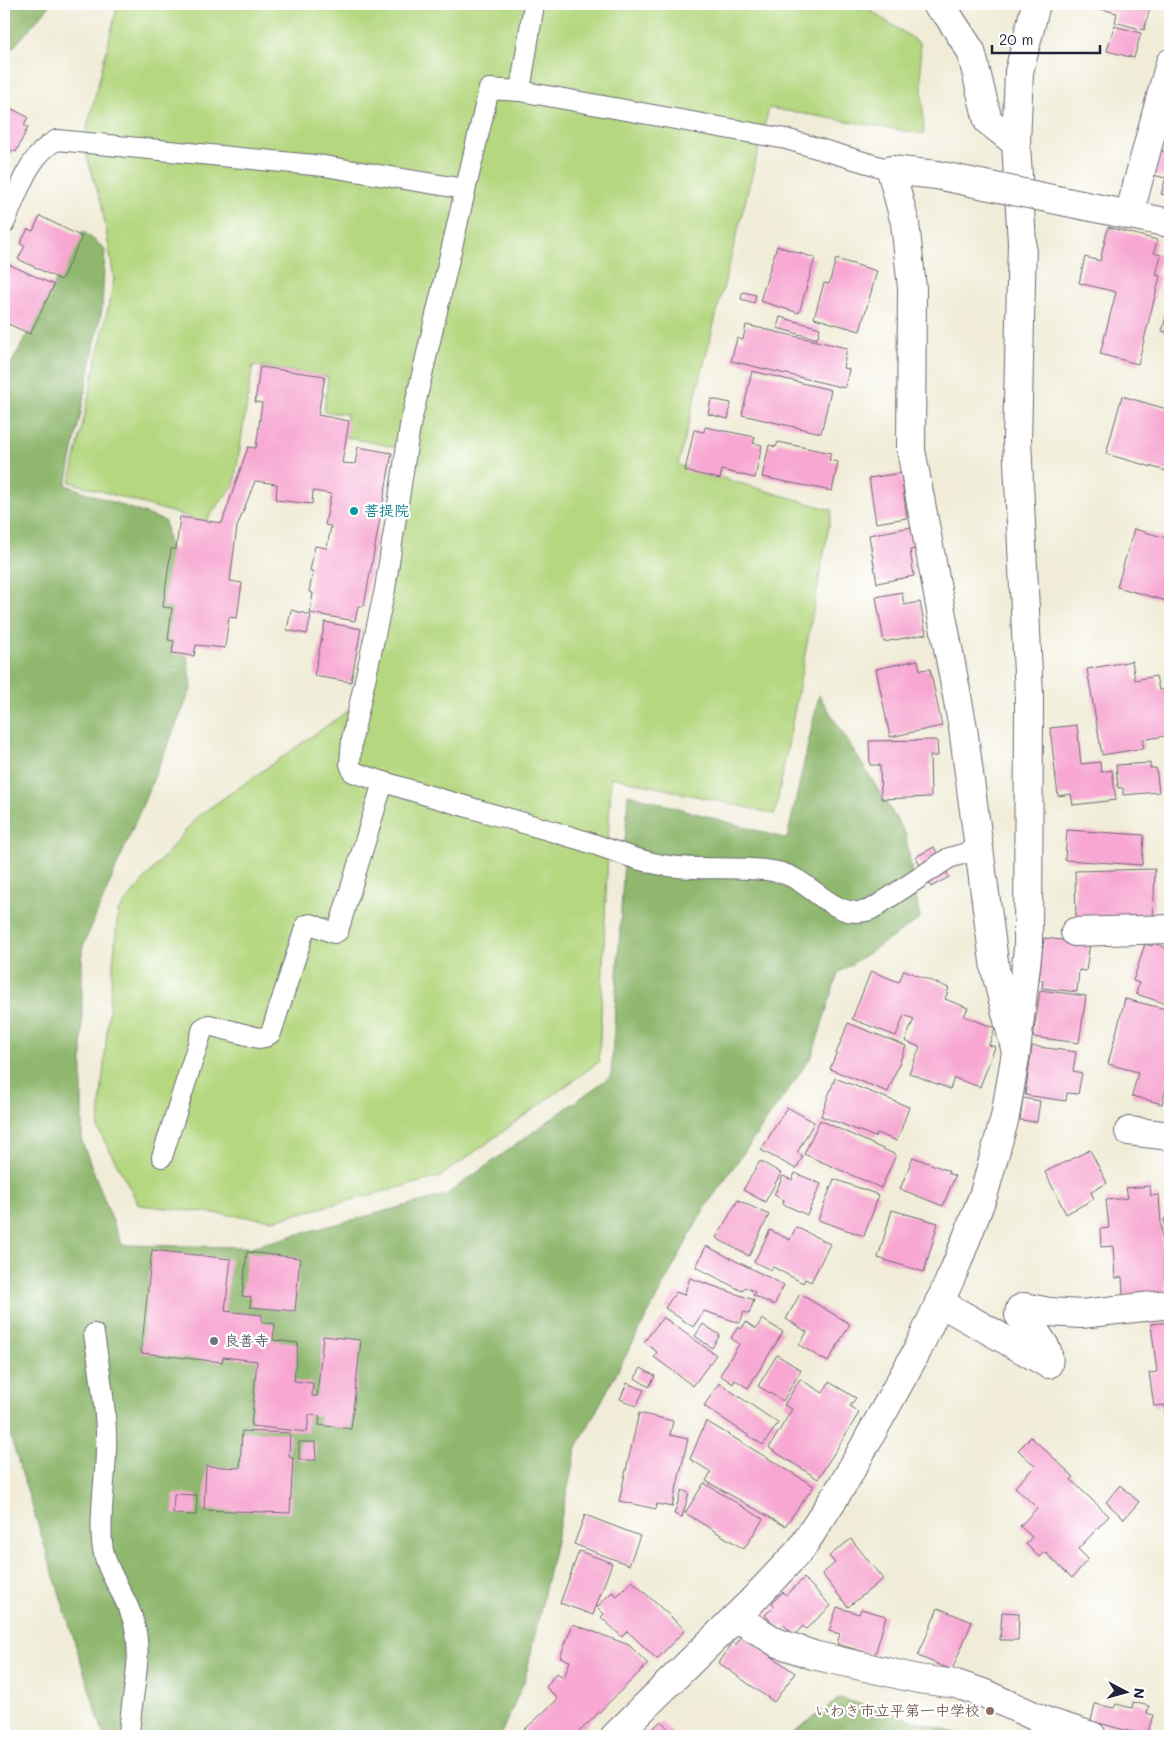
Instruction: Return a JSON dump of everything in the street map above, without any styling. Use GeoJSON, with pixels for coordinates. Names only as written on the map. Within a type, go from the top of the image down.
{"type":"FeatureCollection","features":[{"type":"Feature","properties":{"kind":"street"},"geometry":{"type":"LineString","coordinates":[[936,4],[947,14],[971,51],[988,121],[1016,142]]}},
{"type":"Feature","properties":{"kind":"street"},"geometry":{"type":"LineString","coordinates":[[615,1736],[736,1617],[801,1549],[844,1481],[916,1351],[954,1271],[984,1192],[1005,1117],[1016,1052],[1028,948],[1029,695],[1017,440],[1022,243],[1016,142],[1019,72],[1036,4]]}},
{"type":"Feature","properties":{"kind":"street"},"geometry":{"type":"LineString","coordinates":[[1129,215],[1166,94],[1170,63]]}},
{"type":"Feature","properties":{"kind":"street"},"geometry":{"type":"LineString","coordinates":[[1016,1052],[995,969],[963,728],[911,450],[912,288],[905,223],[892,170],[937,175],[1170,223]]}},
{"type":"Feature","properties":{"kind":"street"},"geometry":{"type":"LineString","coordinates":[[1076,932],[1170,928]]}},
{"type":"Feature","properties":{"kind":"street"},"geometry":{"type":"LineString","coordinates":[[1129,1130],[1170,1136]]}},
{"type":"Feature","properties":{"kind":"street"},"geometry":{"type":"LineString","coordinates":[[939,1302],[1048,1364],[1050,1358],[1047,1350],[1019,1315],[1020,1309],[1024,1307],[1049,1312],[1081,1314],[1170,1304]]}},
{"type":"Feature","properties":{"kind":"street"},"geometry":{"type":"LineString","coordinates":[[736,1617],[776,1642],[813,1655],[918,1679],[956,1684],[984,1693],[1045,1721],[1092,1736]]}},
{"type":"Feature","properties":{"kind":"lane"},"geometry":{"type":"LineString","coordinates":[[520,91],[534,4]]}},
{"type":"Feature","properties":{"kind":"lane"},"geometry":{"type":"LineString","coordinates":[[892,170],[786,138],[520,91],[488,90],[410,426],[385,589],[352,739],[350,764],[353,772],[383,782],[668,866],[764,870],[781,873],[797,880],[834,905],[856,913],[872,909],[949,858],[979,849]]}},
{"type":"Feature","properties":{"kind":"lane"},"geometry":{"type":"LineString","coordinates":[[4,224],[34,158],[45,146],[57,140],[324,166],[466,189]]}},
{"type":"Feature","properties":{"kind":"lane"},"geometry":{"type":"LineString","coordinates":[[162,1157],[203,1028],[208,1025],[259,1038],[271,1033],[306,925],[311,924],[334,933],[338,931],[383,782]]}},
{"type":"Feature","properties":{"kind":"lane"},"geometry":{"type":"LineString","coordinates":[[94,1334],[106,1432],[106,1456],[102,1487],[102,1542],[105,1558],[134,1623],[136,1686],[129,1736]]}},
{"type":"Feature","properties":{"kind":"green space"},"geometry":{"type":"Polygon","coordinates":[[[4,4],[49,4],[47,9],[4,58],[4,4]]]}},
{"type":"Feature","properties":{"kind":"green space"},"geometry":{"type":"Polygon","coordinates":[[[118,4],[860,4],[920,43],[924,134],[769,108],[678,465],[832,510],[775,814],[611,777],[599,1062],[440,1177],[274,1220],[139,1205],[98,1129],[118,911],[198,816],[362,701],[403,449],[346,437],[347,414],[324,412],[328,377],[253,365],[234,485],[205,522],[70,482],[114,279],[102,206],[83,144],[118,4]]]}},
{"type":"Feature","properties":{"kind":"green space"},"geometry":{"type":"Polygon","coordinates":[[[83,231],[105,249],[102,309],[66,485],[165,521],[192,687],[82,949],[82,1142],[122,1245],[250,1247],[446,1195],[611,1076],[628,794],[787,839],[819,695],[905,833],[920,919],[838,973],[812,1056],[704,1209],[577,1447],[525,1679],[500,1736],[104,1736],[4,1416],[4,377],[83,231]]]}},
{"type":"Feature","properties":{"kind":"green space"},"geometry":{"type":"Polygon","coordinates":[[[840,1698],[966,1736],[788,1736],[840,1698]]]}},
{"type":"Feature","properties":{"kind":"building"},"geometry":{"type":"Polygon","coordinates":[[[1097,4],[1151,4],[1144,30],[1115,22],[1117,13],[1096,8],[1097,4]]]}},
{"type":"Feature","properties":{"kind":"building"},"geometry":{"type":"Polygon","coordinates":[[[1114,26],[1141,33],[1134,58],[1107,51],[1114,26]]]}},
{"type":"Feature","properties":{"kind":"building"},"geometry":{"type":"Polygon","coordinates":[[[1170,103],[1170,138],[1162,136],[1170,103]]]}},
{"type":"Feature","properties":{"kind":"building"},"geometry":{"type":"Polygon","coordinates":[[[4,105],[28,117],[24,125],[28,127],[16,152],[12,150],[4,169],[4,105]]]}},
{"type":"Feature","properties":{"kind":"building"},"geometry":{"type":"Polygon","coordinates":[[[1158,150],[1170,153],[1170,196],[1161,194],[1166,178],[1152,175],[1158,150]]]}},
{"type":"Feature","properties":{"kind":"building"},"geometry":{"type":"Polygon","coordinates":[[[40,216],[82,237],[61,280],[18,259],[25,246],[20,244],[28,229],[33,231],[40,216]]]}},
{"type":"Feature","properties":{"kind":"building"},"geometry":{"type":"Polygon","coordinates":[[[1108,227],[1157,240],[1154,253],[1161,255],[1156,275],[1160,276],[1138,364],[1100,354],[1116,292],[1079,283],[1085,257],[1100,261],[1108,227]]]}},
{"type":"Feature","properties":{"kind":"building"},"geometry":{"type":"Polygon","coordinates":[[[777,246],[815,258],[799,313],[760,301],[777,246]]]}},
{"type":"Feature","properties":{"kind":"building"},"geometry":{"type":"Polygon","coordinates":[[[836,259],[877,271],[860,331],[814,318],[824,283],[829,284],[836,259]]]}},
{"type":"Feature","properties":{"kind":"building"},"geometry":{"type":"Polygon","coordinates":[[[4,262],[54,285],[30,334],[4,322],[4,262]]]}},
{"type":"Feature","properties":{"kind":"building"},"geometry":{"type":"Polygon","coordinates":[[[743,292],[756,295],[754,303],[741,299],[743,292]]]}},
{"type":"Feature","properties":{"kind":"building"},"geometry":{"type":"Polygon","coordinates":[[[1170,302],[1170,333],[1162,331],[1170,302]]]}},
{"type":"Feature","properties":{"kind":"building"},"geometry":{"type":"Polygon","coordinates":[[[780,317],[820,328],[817,339],[777,328],[780,317]]]}},
{"type":"Feature","properties":{"kind":"building"},"geometry":{"type":"Polygon","coordinates":[[[746,325],[847,348],[843,368],[849,369],[845,388],[731,361],[737,338],[743,340],[746,325]]]}},
{"type":"Feature","properties":{"kind":"building","name":"菩提院"},"geometry":{"type":"Polygon","coordinates":[[[260,367],[325,376],[318,415],[349,421],[342,463],[355,464],[358,447],[392,453],[364,606],[358,606],[355,621],[310,613],[313,593],[309,592],[313,571],[310,571],[315,546],[327,548],[331,526],[325,525],[331,494],[313,491],[312,504],[276,500],[277,484],[255,481],[237,527],[230,581],[242,583],[237,618],[229,617],[225,648],[196,645],[194,656],[172,653],[174,641],[168,640],[172,608],[163,607],[171,549],[176,549],[180,517],[222,523],[248,447],[256,448],[262,403],[255,402],[260,367]]]}},
{"type":"Feature","properties":{"kind":"building"},"geometry":{"type":"Polygon","coordinates":[[[752,371],[831,390],[821,433],[742,415],[752,371]]]}},
{"type":"Feature","properties":{"kind":"building"},"geometry":{"type":"Polygon","coordinates":[[[1122,396],[1170,410],[1170,472],[1106,454],[1122,396]]]}},
{"type":"Feature","properties":{"kind":"building"},"geometry":{"type":"Polygon","coordinates":[[[711,399],[731,403],[728,419],[708,414],[711,399]]]}},
{"type":"Feature","properties":{"kind":"building"},"geometry":{"type":"Polygon","coordinates":[[[705,427],[755,437],[753,443],[762,445],[755,478],[722,470],[720,479],[685,471],[694,430],[704,432],[705,427]]]}},
{"type":"Feature","properties":{"kind":"building"},"geometry":{"type":"Polygon","coordinates":[[[778,442],[831,453],[829,460],[838,462],[832,491],[762,477],[769,445],[776,447],[778,442]]]}},
{"type":"Feature","properties":{"kind":"building"},"geometry":{"type":"Polygon","coordinates":[[[901,473],[907,518],[876,523],[869,478],[901,473]]]}},
{"type":"Feature","properties":{"kind":"building"},"geometry":{"type":"Polygon","coordinates":[[[912,527],[915,549],[910,550],[914,576],[877,583],[869,535],[912,527]]]}},
{"type":"Feature","properties":{"kind":"building"},"geometry":{"type":"Polygon","coordinates":[[[1134,529],[1170,539],[1170,602],[1117,587],[1134,529]]]}},
{"type":"Feature","properties":{"kind":"building"},"geometry":{"type":"Polygon","coordinates":[[[902,592],[904,605],[920,602],[926,634],[884,642],[876,597],[902,592]]]}},
{"type":"Feature","properties":{"kind":"building"},"geometry":{"type":"Polygon","coordinates":[[[291,610],[311,615],[307,634],[287,630],[291,610]]]}},
{"type":"Feature","properties":{"kind":"building"},"geometry":{"type":"Polygon","coordinates":[[[325,622],[361,629],[351,682],[314,676],[325,622]]]}},
{"type":"Feature","properties":{"kind":"building"},"geometry":{"type":"Polygon","coordinates":[[[918,660],[920,670],[930,669],[942,726],[890,737],[876,669],[918,660]]]}},
{"type":"Feature","properties":{"kind":"building"},"geometry":{"type":"Polygon","coordinates":[[[1132,661],[1135,680],[1156,676],[1159,690],[1170,688],[1170,735],[1142,740],[1144,748],[1102,755],[1087,669],[1132,661]]]}},
{"type":"Feature","properties":{"kind":"building"},"geometry":{"type":"Polygon","coordinates":[[[1077,725],[1081,764],[1100,762],[1101,772],[1112,770],[1116,800],[1073,805],[1071,794],[1058,796],[1050,728],[1077,725]]]}},
{"type":"Feature","properties":{"kind":"building"},"geometry":{"type":"Polygon","coordinates":[[[937,740],[938,756],[930,756],[931,797],[881,799],[880,765],[870,765],[869,741],[937,740]]]}},
{"type":"Feature","properties":{"kind":"building"},"geometry":{"type":"Polygon","coordinates":[[[1150,763],[1150,768],[1156,768],[1159,792],[1123,795],[1123,788],[1118,788],[1116,765],[1150,763]]]}},
{"type":"Feature","properties":{"kind":"building"},"geometry":{"type":"Polygon","coordinates":[[[1067,830],[1144,835],[1142,865],[1065,860],[1067,830]]]}},
{"type":"Feature","properties":{"kind":"building"},"geometry":{"type":"Polygon","coordinates":[[[934,847],[949,877],[931,887],[916,857],[934,847]]]}},
{"type":"Feature","properties":{"kind":"building"},"geometry":{"type":"Polygon","coordinates":[[[1155,869],[1153,921],[1076,923],[1075,871],[1155,869]]]}},
{"type":"Feature","properties":{"kind":"building"},"geometry":{"type":"Polygon","coordinates":[[[1044,938],[1090,943],[1086,971],[1079,970],[1077,992],[1042,988],[1043,980],[1039,980],[1044,938]]]}},
{"type":"Feature","properties":{"kind":"building"},"geometry":{"type":"Polygon","coordinates":[[[1153,943],[1170,949],[1170,1005],[1136,994],[1139,983],[1133,981],[1145,944],[1152,946],[1153,943]]]}},
{"type":"Feature","properties":{"kind":"building"},"geometry":{"type":"Polygon","coordinates":[[[904,970],[949,988],[945,999],[968,1008],[964,1016],[995,1028],[989,1045],[995,1047],[980,1087],[954,1078],[950,1089],[909,1073],[920,1047],[905,1041],[914,1019],[904,1015],[896,1036],[852,1019],[871,971],[899,982],[904,970]]]}},
{"type":"Feature","properties":{"kind":"building"},"geometry":{"type":"Polygon","coordinates":[[[1040,990],[1086,996],[1079,1043],[1033,1037],[1040,990]]]}},
{"type":"Feature","properties":{"kind":"building"},"geometry":{"type":"Polygon","coordinates":[[[1125,999],[1170,1010],[1170,1072],[1162,1104],[1132,1096],[1138,1072],[1108,1064],[1125,999]]]}},
{"type":"Feature","properties":{"kind":"building"},"geometry":{"type":"Polygon","coordinates":[[[848,1023],[906,1046],[888,1092],[830,1069],[848,1023]]]}},
{"type":"Feature","properties":{"kind":"building"},"geometry":{"type":"Polygon","coordinates":[[[1032,1046],[1076,1052],[1073,1071],[1082,1073],[1078,1094],[1067,1093],[1066,1101],[1025,1095],[1032,1046]]]}},
{"type":"Feature","properties":{"kind":"building"},"geometry":{"type":"Polygon","coordinates":[[[835,1078],[909,1107],[897,1141],[877,1133],[875,1137],[821,1116],[835,1078]]]}},
{"type":"Feature","properties":{"kind":"building"},"geometry":{"type":"Polygon","coordinates":[[[1023,1098],[1040,1101],[1037,1122],[1020,1120],[1023,1098]]]}},
{"type":"Feature","properties":{"kind":"building"},"geometry":{"type":"Polygon","coordinates":[[[787,1107],[814,1122],[797,1153],[803,1156],[796,1169],[761,1150],[787,1107]]]}},
{"type":"Feature","properties":{"kind":"building"},"geometry":{"type":"Polygon","coordinates":[[[820,1120],[896,1155],[881,1188],[804,1154],[820,1120]]]}},
{"type":"Feature","properties":{"kind":"building"},"geometry":{"type":"Polygon","coordinates":[[[1090,1150],[1107,1183],[1091,1192],[1094,1199],[1066,1214],[1045,1172],[1090,1150]]]}},
{"type":"Feature","properties":{"kind":"building"},"geometry":{"type":"Polygon","coordinates":[[[913,1157],[949,1171],[948,1173],[955,1176],[943,1206],[900,1189],[913,1157]]]}},
{"type":"Feature","properties":{"kind":"building"},"geometry":{"type":"Polygon","coordinates":[[[760,1161],[781,1173],[765,1202],[743,1190],[760,1161]]]}},
{"type":"Feature","properties":{"kind":"building"},"geometry":{"type":"Polygon","coordinates":[[[795,1173],[821,1184],[807,1215],[783,1204],[784,1200],[774,1195],[783,1176],[792,1180],[795,1173]]]}},
{"type":"Feature","properties":{"kind":"building"},"geometry":{"type":"Polygon","coordinates":[[[834,1179],[879,1195],[864,1236],[818,1220],[834,1179]]]}},
{"type":"Feature","properties":{"kind":"building"},"geometry":{"type":"Polygon","coordinates":[[[1150,1186],[1151,1196],[1159,1195],[1166,1293],[1123,1296],[1122,1277],[1115,1278],[1113,1246],[1101,1247],[1100,1229],[1109,1228],[1106,1200],[1128,1198],[1126,1188],[1150,1186]]]}},
{"type":"Feature","properties":{"kind":"building"},"geometry":{"type":"Polygon","coordinates":[[[738,1200],[769,1215],[749,1256],[716,1238],[738,1200]]]}},
{"type":"Feature","properties":{"kind":"building"},"geometry":{"type":"Polygon","coordinates":[[[892,1210],[938,1223],[924,1272],[878,1258],[892,1210]]]}},
{"type":"Feature","properties":{"kind":"building"},"geometry":{"type":"Polygon","coordinates":[[[1170,1218],[1170,1271],[1168,1271],[1164,1219],[1170,1218]]]}},
{"type":"Feature","properties":{"kind":"building"},"geometry":{"type":"Polygon","coordinates":[[[796,1227],[830,1244],[811,1282],[805,1279],[803,1283],[773,1267],[771,1270],[754,1262],[770,1230],[790,1240],[796,1227]]]}},
{"type":"Feature","properties":{"kind":"building"},"geometry":{"type":"Polygon","coordinates":[[[706,1246],[784,1285],[774,1305],[753,1295],[755,1292],[745,1287],[742,1291],[696,1267],[706,1246]]]}},
{"type":"Feature","properties":{"kind":"building","name":"良善寺"},"geometry":{"type":"Polygon","coordinates":[[[152,1250],[231,1259],[225,1311],[262,1315],[262,1322],[275,1324],[273,1340],[298,1343],[294,1381],[313,1383],[312,1396],[317,1396],[323,1336],[361,1340],[351,1429],[319,1425],[320,1416],[309,1415],[307,1432],[251,1426],[257,1361],[223,1357],[222,1362],[141,1353],[152,1250]]]}},
{"type":"Feature","properties":{"kind":"building"},"geometry":{"type":"Polygon","coordinates":[[[247,1252],[300,1258],[295,1311],[250,1307],[251,1297],[242,1296],[247,1252]]]}},
{"type":"Feature","properties":{"kind":"building"},"geometry":{"type":"Polygon","coordinates":[[[690,1278],[754,1300],[749,1314],[744,1312],[740,1323],[704,1311],[693,1327],[665,1308],[676,1292],[684,1295],[690,1278]]]}},
{"type":"Feature","properties":{"kind":"building"},"geometry":{"type":"Polygon","coordinates":[[[800,1294],[850,1324],[828,1362],[799,1345],[807,1332],[786,1319],[800,1294]]]}},
{"type":"Feature","properties":{"kind":"building"},"geometry":{"type":"Polygon","coordinates":[[[663,1317],[716,1355],[693,1386],[654,1357],[657,1352],[644,1342],[663,1317]]]}},
{"type":"Feature","properties":{"kind":"building"},"geometry":{"type":"Polygon","coordinates":[[[762,1319],[783,1332],[748,1388],[735,1380],[733,1384],[720,1375],[739,1344],[731,1338],[738,1327],[741,1329],[746,1322],[756,1329],[762,1319]]]}},
{"type":"Feature","properties":{"kind":"building"},"geometry":{"type":"Polygon","coordinates":[[[1170,1322],[1170,1420],[1166,1421],[1164,1405],[1154,1406],[1149,1373],[1157,1372],[1151,1324],[1170,1322]]]}},
{"type":"Feature","properties":{"kind":"building"},"geometry":{"type":"Polygon","coordinates":[[[703,1324],[720,1335],[712,1348],[695,1336],[703,1324]]]}},
{"type":"Feature","properties":{"kind":"building"},"geometry":{"type":"Polygon","coordinates":[[[777,1355],[801,1370],[783,1401],[758,1386],[777,1355]]]}},
{"type":"Feature","properties":{"kind":"building"},"geometry":{"type":"Polygon","coordinates":[[[641,1368],[655,1376],[649,1387],[635,1378],[641,1368]]]}},
{"type":"Feature","properties":{"kind":"building"},"geometry":{"type":"Polygon","coordinates":[[[800,1379],[823,1393],[829,1382],[856,1398],[850,1406],[859,1413],[818,1479],[769,1448],[792,1409],[784,1405],[800,1379]]]}},
{"type":"Feature","properties":{"kind":"building"},"geometry":{"type":"Polygon","coordinates":[[[627,1383],[644,1390],[636,1406],[620,1399],[627,1383]]]}},
{"type":"Feature","properties":{"kind":"building"},"geometry":{"type":"Polygon","coordinates":[[[719,1383],[778,1423],[763,1445],[704,1406],[719,1383]]]}},
{"type":"Feature","properties":{"kind":"building"},"geometry":{"type":"Polygon","coordinates":[[[639,1413],[673,1421],[670,1435],[688,1439],[672,1507],[657,1504],[656,1509],[619,1501],[639,1413]]]}},
{"type":"Feature","properties":{"kind":"building"},"geometry":{"type":"Polygon","coordinates":[[[706,1421],[814,1486],[785,1526],[706,1481],[711,1472],[690,1459],[706,1421]]]}},
{"type":"Feature","properties":{"kind":"building"},"geometry":{"type":"Polygon","coordinates":[[[242,1431],[290,1433],[289,1457],[293,1458],[290,1513],[204,1510],[206,1466],[240,1468],[242,1431]]]}},
{"type":"Feature","properties":{"kind":"building"},"geometry":{"type":"Polygon","coordinates":[[[1031,1437],[1074,1477],[1071,1480],[1109,1516],[1078,1549],[1088,1559],[1072,1578],[1045,1552],[1039,1557],[1026,1544],[1032,1537],[1020,1526],[1037,1508],[1015,1487],[1035,1466],[1018,1450],[1031,1437]]]}},
{"type":"Feature","properties":{"kind":"building"},"geometry":{"type":"Polygon","coordinates":[[[299,1442],[315,1442],[316,1460],[299,1460],[299,1442]]]}},
{"type":"Feature","properties":{"kind":"building"},"geometry":{"type":"Polygon","coordinates":[[[704,1483],[763,1519],[744,1549],[685,1513],[704,1483]]]}},
{"type":"Feature","properties":{"kind":"building"},"geometry":{"type":"Polygon","coordinates":[[[1120,1485],[1139,1502],[1124,1519],[1106,1502],[1120,1485]]]}},
{"type":"Feature","properties":{"kind":"building"},"geometry":{"type":"Polygon","coordinates":[[[682,1490],[689,1493],[682,1517],[674,1514],[682,1490]]]}},
{"type":"Feature","properties":{"kind":"building"},"geometry":{"type":"Polygon","coordinates":[[[174,1494],[197,1495],[196,1515],[173,1514],[174,1494]]]}},
{"type":"Feature","properties":{"kind":"building"},"geometry":{"type":"Polygon","coordinates":[[[585,1515],[640,1536],[629,1565],[574,1544],[585,1515]]]}},
{"type":"Feature","properties":{"kind":"building"},"geometry":{"type":"Polygon","coordinates":[[[851,1539],[883,1579],[848,1607],[822,1574],[835,1563],[829,1556],[851,1539]]]}},
{"type":"Feature","properties":{"kind":"building"},"geometry":{"type":"Polygon","coordinates":[[[579,1551],[612,1563],[593,1615],[560,1603],[579,1551]]]}},
{"type":"Feature","properties":{"kind":"building"},"geometry":{"type":"Polygon","coordinates":[[[804,1578],[831,1606],[806,1629],[803,1626],[794,1635],[784,1625],[778,1629],[765,1615],[775,1606],[772,1603],[783,1592],[786,1595],[804,1578]]]}},
{"type":"Feature","properties":{"kind":"building"},"geometry":{"type":"Polygon","coordinates":[[[632,1581],[685,1630],[657,1659],[627,1631],[622,1637],[601,1617],[604,1614],[597,1607],[612,1592],[617,1596],[632,1581]]]}},
{"type":"Feature","properties":{"kind":"building"},"geometry":{"type":"Polygon","coordinates":[[[837,1607],[859,1614],[861,1609],[886,1616],[875,1655],[837,1644],[840,1634],[829,1631],[837,1607]]]}},
{"type":"Feature","properties":{"kind":"building"},"geometry":{"type":"Polygon","coordinates":[[[938,1608],[972,1622],[952,1670],[918,1656],[938,1608]]]}},
{"type":"Feature","properties":{"kind":"building"},"geometry":{"type":"Polygon","coordinates":[[[1002,1612],[1019,1613],[1018,1640],[1000,1640],[1002,1612]]]}},
{"type":"Feature","properties":{"kind":"building"},"geometry":{"type":"Polygon","coordinates":[[[573,1624],[629,1645],[648,1664],[575,1736],[530,1736],[524,1730],[558,1699],[546,1687],[556,1673],[564,1677],[570,1661],[560,1657],[573,1624]]]}},
{"type":"Feature","properties":{"kind":"building"},"geometry":{"type":"Polygon","coordinates":[[[742,1635],[795,1673],[774,1702],[719,1663],[733,1642],[736,1645],[742,1635]]]}},
{"type":"Feature","properties":{"kind":"building"},"geometry":{"type":"Polygon","coordinates":[[[1133,1702],[1149,1706],[1147,1713],[1153,1715],[1147,1736],[1091,1721],[1095,1704],[1114,1708],[1116,1704],[1132,1708],[1133,1702]]]}},
{"type":"Feature","properties":{"kind":"building"},"geometry":{"type":"Polygon","coordinates":[[[661,1721],[675,1736],[644,1736],[661,1721]]]}},
{"type":"Feature","properties":{"kind":"place","name":"菩提院"},"geometry":{"type":"Point","coordinates":[354,511]}},
{"type":"Feature","properties":{"kind":"place","name":"良善寺"},"geometry":{"type":"Point","coordinates":[214,1341]}},
{"type":"Feature","properties":{"kind":"place","name":"いわき市立平第一中学校"},"geometry":{"type":"Point","coordinates":[990,1711]}}]}
